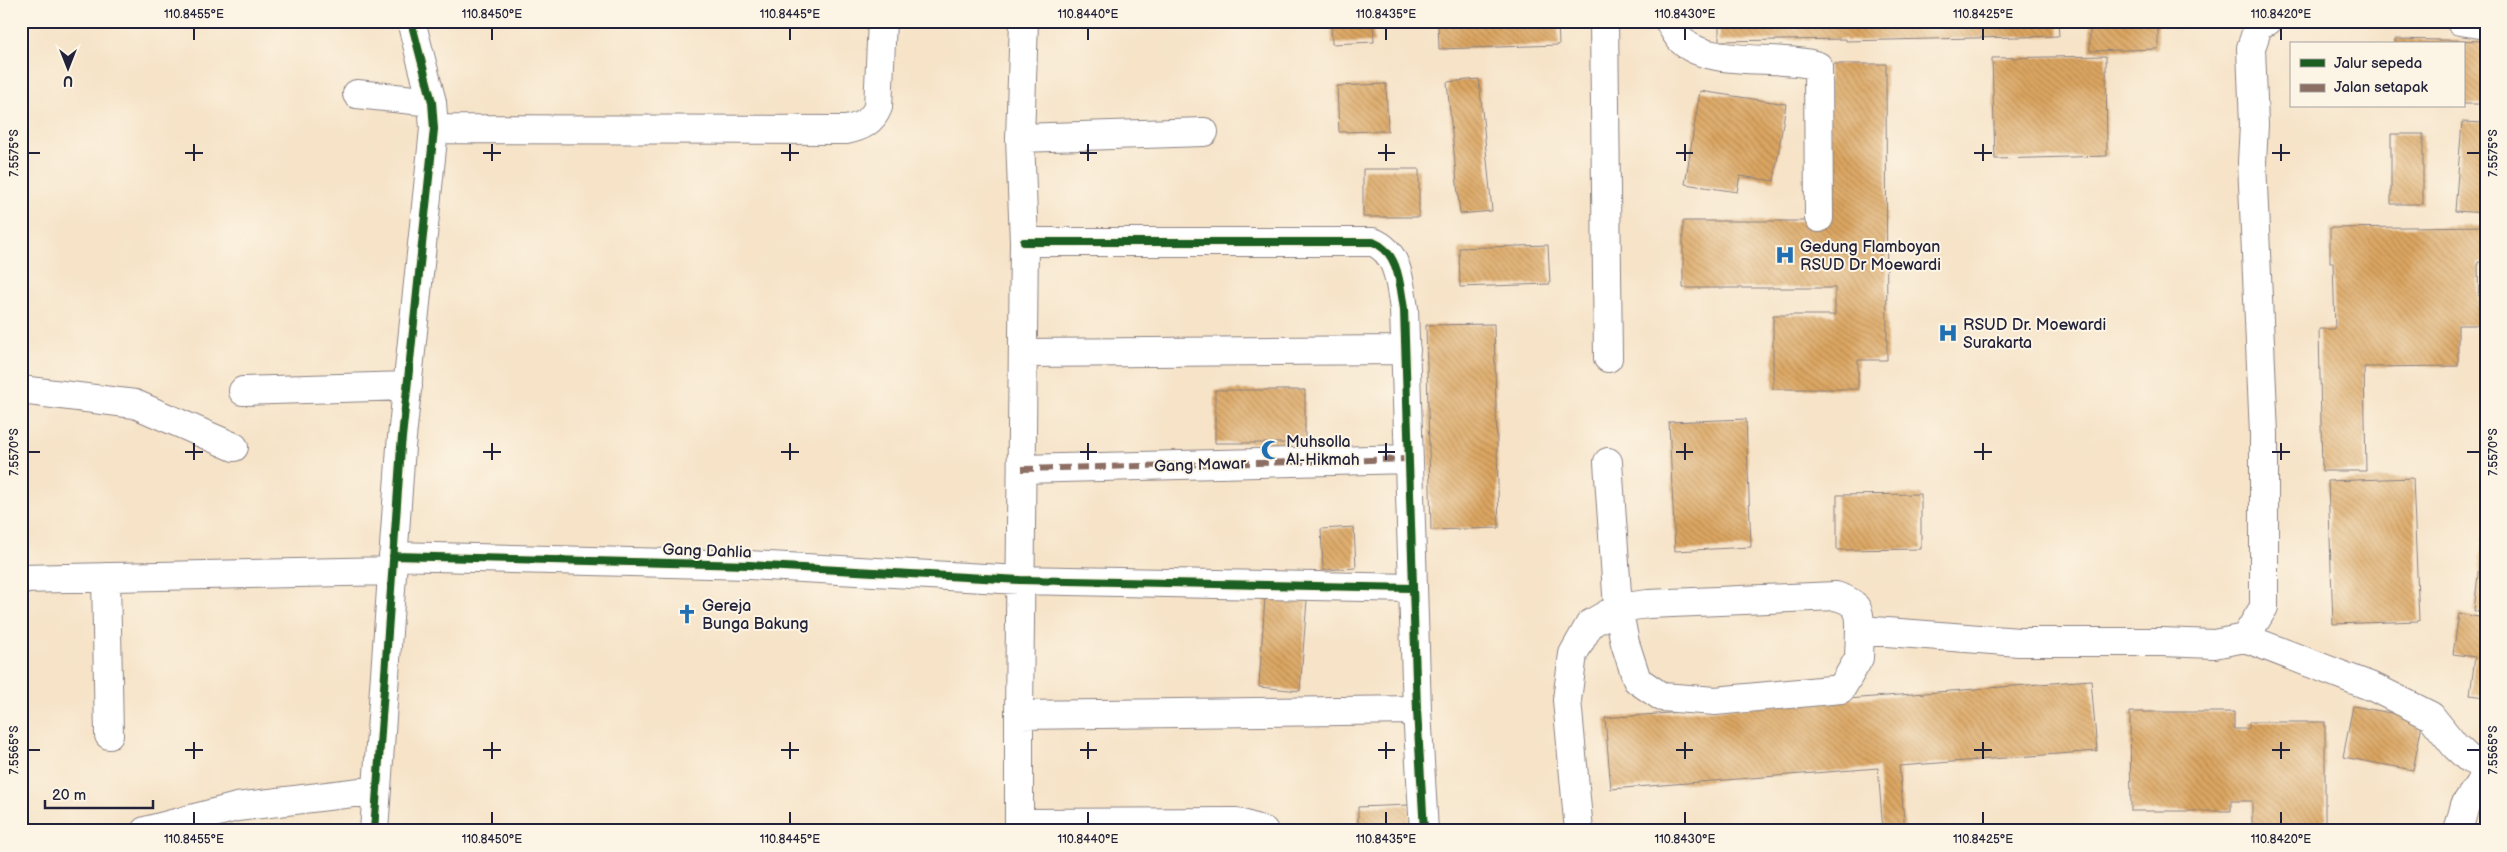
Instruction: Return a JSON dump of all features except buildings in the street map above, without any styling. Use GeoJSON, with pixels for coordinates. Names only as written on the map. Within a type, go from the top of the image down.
{"type":"FeatureCollection","features":[{"type":"Feature","properties":{"kind":"street"},"geometry":{"type":"LineString","coordinates":[[374,831],[392,563],[434,130],[432,102],[411,21]]}},
{"type":"Feature","properties":{"kind":"street"},"geometry":{"type":"LineString","coordinates":[[434,130],[846,130],[858,128],[874,117],[878,107],[882,21]]}},
{"type":"Feature","properties":{"kind":"street"},"geometry":{"type":"LineString","coordinates":[[1024,21],[1020,138],[1024,242],[1018,714],[1020,827],[1236,822],[1264,831]]}},
{"type":"Feature","properties":{"kind":"street"},"geometry":{"type":"LineString","coordinates":[[1604,21],[1608,358]]}},
{"type":"Feature","properties":{"kind":"street"},"geometry":{"type":"LineString","coordinates":[[1669,21],[1682,40],[1698,50],[1719,55],[1818,66],[1819,218]]}},
{"type":"Feature","properties":{"kind":"street"},"geometry":{"type":"LineString","coordinates":[[2245,638],[2264,607],[2264,434],[2252,162],[2251,48],[2259,24],[2268,21]]}},
{"type":"Feature","properties":{"kind":"street"},"geometry":{"type":"LineString","coordinates":[[2460,21],[2486,25]]}},
{"type":"Feature","properties":{"kind":"street"},"geometry":{"type":"LineString","coordinates":[[357,94],[432,102]]}},
{"type":"Feature","properties":{"kind":"street"},"geometry":{"type":"LineString","coordinates":[[1020,138],[1204,132]]}},
{"type":"Feature","properties":{"kind":"street"},"geometry":{"type":"LineString","coordinates":[[1024,242],[1373,242],[1382,245],[1391,254],[1398,275],[1404,309],[1417,710],[1424,831]]}},
{"type":"Feature","properties":{"kind":"street"},"geometry":{"type":"LineString","coordinates":[[1023,353],[1406,350]]}},
{"type":"Feature","properties":{"kind":"street"},"geometry":{"type":"LineString","coordinates":[[243,391],[408,386]]}},
{"type":"Feature","properties":{"kind":"street"},"geometry":{"type":"LineString","coordinates":[[21,390],[135,404],[234,447]]}},
{"type":"Feature","properties":{"kind":"street","name":"Gang Mawar"},"geometry":{"type":"LineString","coordinates":[[1022,469],[1409,459]]}},
{"type":"Feature","properties":{"kind":"street"},"geometry":{"type":"LineString","coordinates":[[1579,831],[1567,700],[1573,654],[1590,624],[1618,608],[1648,604],[1836,596],[1851,601],[1861,615],[1859,658],[1841,689],[1715,701],[1662,697],[1637,680],[1625,643],[1618,608],[1608,462]]}},
{"type":"Feature","properties":{"kind":"street","name":"Gang Dahlia"},"geometry":{"type":"LineString","coordinates":[[21,579],[106,577],[392,563],[749,565],[1020,580],[1413,588]]}},
{"type":"Feature","properties":{"kind":"street"},"geometry":{"type":"LineString","coordinates":[[106,577],[109,735]]}},
{"type":"Feature","properties":{"kind":"street"},"geometry":{"type":"LineString","coordinates":[[1860,630],[2019,642],[2214,644],[2245,638],[2375,688],[2431,716],[2455,746],[2469,759],[2486,766]]}},
{"type":"Feature","properties":{"kind":"street"},"geometry":{"type":"LineString","coordinates":[[1018,714],[1417,710]]}},
{"type":"Feature","properties":{"kind":"street"},"geometry":{"type":"LineString","coordinates":[[2458,831],[2465,805],[2486,774]]}},
{"type":"Feature","properties":{"kind":"street"},"geometry":{"type":"LineString","coordinates":[[144,831],[237,807],[377,790]]}},
{"type":"Feature","properties":{"kind":"marked path"},"geometry":{"type":"LineString","coordinates":[[1022,469],[1409,459]]}},
{"type":"Feature","properties":{"kind":"cycle path"},"geometry":{"type":"LineString","coordinates":[[374,831],[401,447],[434,129],[432,102],[411,21]]}},
{"type":"Feature","properties":{"kind":"cycle path"},"geometry":{"type":"LineString","coordinates":[[1024,242],[1373,242],[1388,253],[1397,270],[1404,309],[1417,710],[1424,831]]}},
{"type":"Feature","properties":{"kind":"cycle path"},"geometry":{"type":"LineString","coordinates":[[393,556],[749,565],[1020,580],[1413,588]]}},
{"type":"Feature","properties":{"kind":"place","name":"Gedung Flamboyan RSUD Dr Moewardi"},"geometry":{"type":"Point","coordinates":[1785,255]}},
{"type":"Feature","properties":{"kind":"place","name":"RSUD Dr. Moewardi Surakarta"},"geometry":{"type":"Point","coordinates":[1948,333]}},
{"type":"Feature","properties":{"kind":"place","name":"Muhsolla Al-Hikmah"},"geometry":{"type":"Point","coordinates":[1271,450]}},
{"type":"Feature","properties":{"kind":"place","name":"Gereja Bunga Bakung"},"geometry":{"type":"Point","coordinates":[687,614]}}]}
